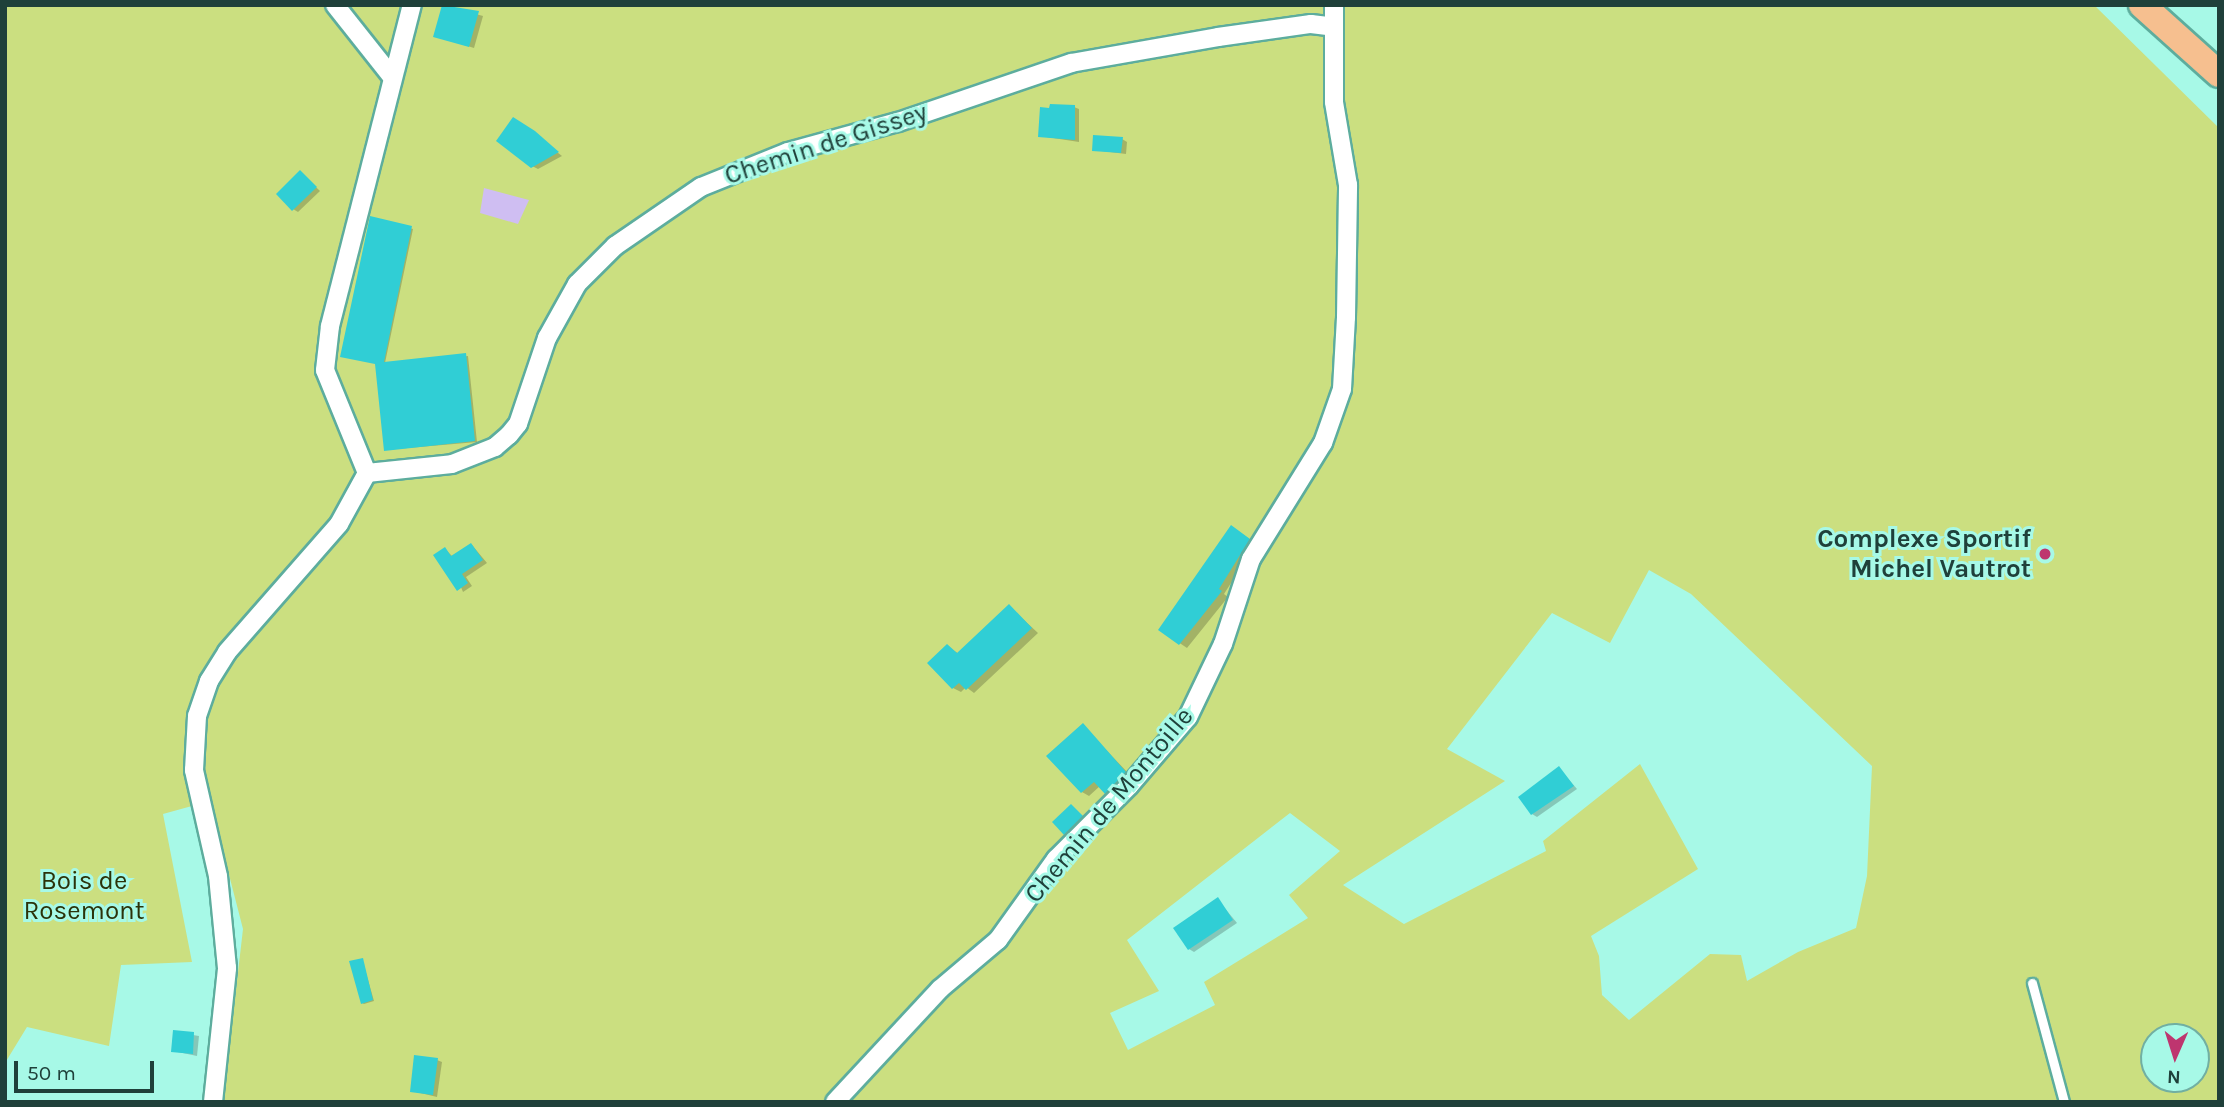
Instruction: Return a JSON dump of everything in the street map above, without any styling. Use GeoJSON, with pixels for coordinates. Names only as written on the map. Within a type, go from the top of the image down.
{"type":"FeatureCollection","features":[{"type":"Feature","properties":{"kind":"main road"},"geometry":{"type":"LineString","coordinates":[[2142,5],[2216,72]]}},
{"type":"Feature","properties":{"kind":"street"},"geometry":{"type":"LineString","coordinates":[[335,5],[392,77]]}},
{"type":"Feature","properties":{"kind":"street"},"geometry":{"type":"LineString","coordinates":[[213,1102],[227,968],[218,876],[194,770],[197,716],[209,681],[227,652],[339,524],[367,473],[325,370],[330,326],[412,5]]}},
{"type":"Feature","properties":{"kind":"street","name":"Chemin de Montoille"},"geometry":{"type":"LineString","coordinates":[[835,1102],[940,989],[998,940],[1056,859],[1129,786],[1188,718],[1223,644],[1251,559],[1323,443],[1342,389],[1346,304],[1348,185],[1334,102],[1334,5]]}},
{"type":"Feature","properties":{"kind":"street","name":"Chemin de Gissey"},"geometry":{"type":"LineString","coordinates":[[367,473],[452,464],[495,447],[518,424],[547,338],[577,284],[615,246],[701,187],[788,152],[898,122],[1071,63],[1311,24],[1334,27]]}},
{"type":"Feature","properties":{"kind":"lane"},"geometry":{"type":"LineString","coordinates":[[2032,983],[2064,1102]]}},
{"type":"Feature","properties":{"kind":"green space","name":"Bois de Rosemont"},"geometry":{"type":"Polygon","coordinates":[[[5,5],[2094,5],[2219,128],[2219,1102],[223,1102],[243,929],[210,801],[163,814],[192,962],[121,965],[109,1046],[27,1027],[5,1063],[5,5]],[[1649,570],[1610,643],[1552,613],[1447,749],[1505,781],[1343,885],[1404,924],[1546,851],[1543,841],[1640,764],[1698,869],[1591,936],[1599,956],[1602,995],[1629,1020],[1710,954],[1741,955],[1747,981],[1798,952],[1856,928],[1867,876],[1872,766],[1691,594],[1649,570]],[[1290,813],[1127,940],[1159,991],[1110,1013],[1128,1050],[1215,1005],[1204,982],[1308,918],[1289,895],[1340,851],[1290,813]]]}},
{"type":"Feature","properties":{"kind":"shaded area"},"geometry":{"type":"Polygon","coordinates":[[[484,188],[529,200],[518,224],[480,213],[484,188]]]}},
{"type":"Feature","properties":{"kind":"building"},"geometry":{"type":"Polygon","coordinates":[[[442,5],[479,11],[469,47],[433,37],[442,5]]]}},
{"type":"Feature","properties":{"kind":"building"},"geometry":{"type":"Polygon","coordinates":[[[1050,104],[1075,105],[1075,140],[1038,137],[1040,107],[1049,108],[1050,104]]]}},
{"type":"Feature","properties":{"kind":"building"},"geometry":{"type":"Polygon","coordinates":[[[513,117],[535,131],[559,152],[531,168],[496,141],[513,117]]]}},
{"type":"Feature","properties":{"kind":"building"},"geometry":{"type":"Polygon","coordinates":[[[1093,135],[1123,137],[1121,153],[1092,151],[1093,135]]]}},
{"type":"Feature","properties":{"kind":"building"},"geometry":{"type":"Polygon","coordinates":[[[300,170],[317,187],[292,211],[276,194],[300,170]]]}},
{"type":"Feature","properties":{"kind":"building"},"geometry":{"type":"Polygon","coordinates":[[[370,216],[412,226],[384,362],[466,353],[475,441],[384,451],[375,364],[340,357],[370,216]]]}},
{"type":"Feature","properties":{"kind":"building"},"geometry":{"type":"Polygon","coordinates":[[[1231,525],[1250,539],[1219,589],[1222,591],[1179,645],[1158,630],[1231,525]]]}},
{"type":"Feature","properties":{"kind":"building"},"geometry":{"type":"Polygon","coordinates":[[[471,543],[483,560],[462,574],[468,583],[457,591],[433,555],[445,547],[451,556],[471,543]]]}},
{"type":"Feature","properties":{"kind":"building"},"geometry":{"type":"Polygon","coordinates":[[[1009,604],[1032,628],[966,690],[959,683],[952,689],[927,663],[947,644],[957,653],[1009,604]]]}},
{"type":"Feature","properties":{"kind":"building"},"geometry":{"type":"Polygon","coordinates":[[[1083,723],[1126,772],[1105,794],[1094,782],[1081,793],[1046,756],[1083,723]]]}},
{"type":"Feature","properties":{"kind":"building"},"geometry":{"type":"Polygon","coordinates":[[[1559,766],[1574,786],[1531,815],[1518,797],[1559,766]]]}},
{"type":"Feature","properties":{"kind":"building"},"geometry":{"type":"Polygon","coordinates":[[[1071,804],[1083,816],[1064,835],[1052,822],[1071,804]]]}},
{"type":"Feature","properties":{"kind":"building"},"geometry":{"type":"Polygon","coordinates":[[[1218,897],[1233,920],[1188,950],[1173,928],[1218,897]]]}},
{"type":"Feature","properties":{"kind":"building"},"geometry":{"type":"Polygon","coordinates":[[[363,958],[373,1000],[361,1004],[349,961],[363,958]]]}},
{"type":"Feature","properties":{"kind":"building"},"geometry":{"type":"Polygon","coordinates":[[[173,1030],[194,1032],[193,1054],[171,1052],[173,1030]]]}},
{"type":"Feature","properties":{"kind":"building"},"geometry":{"type":"Polygon","coordinates":[[[414,1055],[438,1058],[433,1095],[410,1092],[414,1055]]]}},
{"type":"Feature","properties":{"kind":"place","name":"Complexe Sportif Michel Vautrot"},"geometry":{"type":"Point","coordinates":[2045,554]}}]}
